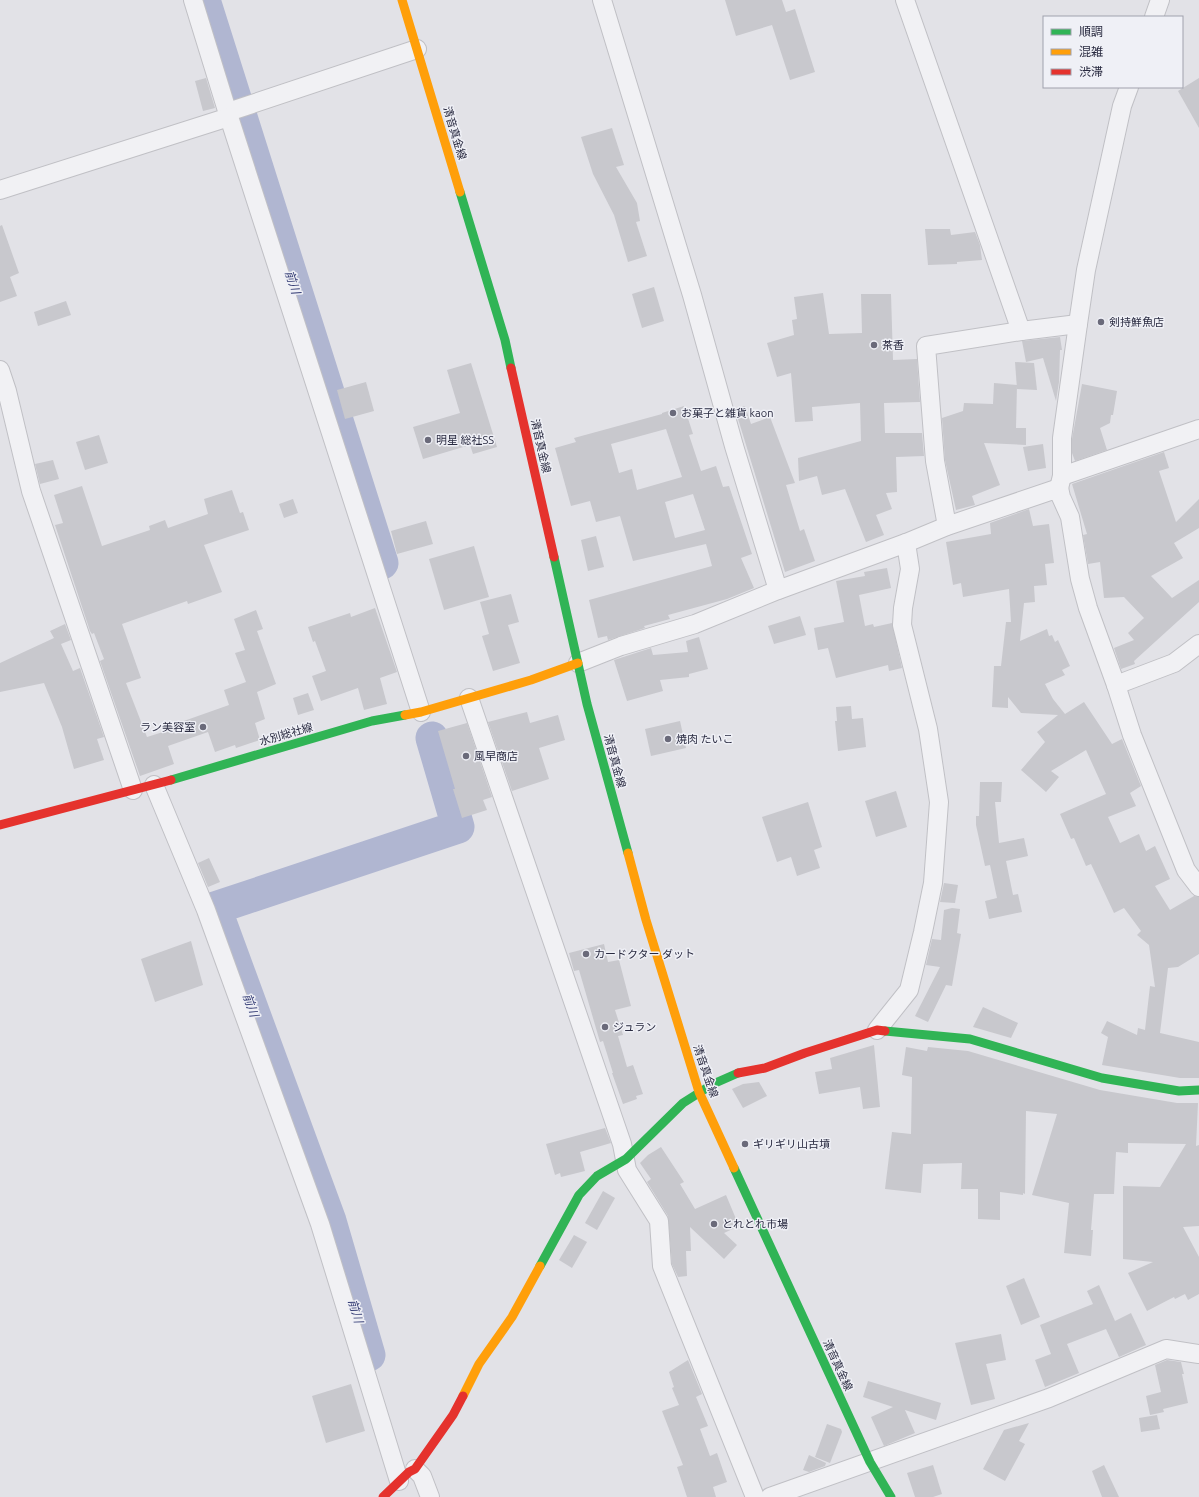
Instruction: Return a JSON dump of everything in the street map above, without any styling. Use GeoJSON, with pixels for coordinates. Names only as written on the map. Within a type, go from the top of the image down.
{"type":"FeatureCollection","features":[{"type":"Feature","properties":{"kind":"main road","name":"清音真金線"},"geometry":{"type":"LineString","coordinates":[[402,0],[506,340],[587,704],[646,920],[698,1092],[870,1462],[891,1497]]}},
{"type":"Feature","properties":{"kind":"main road","name":"水別総社線"},"geometry":{"type":"LineString","coordinates":[[0,825],[133,790],[372,721],[421,712],[531,680],[578,663]]}},
{"type":"Feature","properties":{"kind":"main road"},"geometry":{"type":"LineString","coordinates":[[383,1497],[409,1472],[415,1469],[453,1415],[479,1364],[512,1317],[580,1195],[597,1176],[626,1159],[683,1103],[698,1092],[739,1072],[765,1068],[805,1053],[876,1030],[970,1039],[1102,1078],[1179,1091],[1199,1090]]}},
{"type":"Feature","properties":{"kind":"street"},"geometry":{"type":"LineString","coordinates":[[193,0],[233,111],[421,712]]}},
{"type":"Feature","properties":{"kind":"street"},"geometry":{"type":"LineString","coordinates":[[602,0],[692,295],[732,438],[778,590]]}},
{"type":"Feature","properties":{"kind":"street"},"geometry":{"type":"LineString","coordinates":[[905,0],[1021,331]]}},
{"type":"Feature","properties":{"kind":"street"},"geometry":{"type":"LineString","coordinates":[[1154,16],[1160,0]]}},
{"type":"Feature","properties":{"kind":"street"},"geometry":{"type":"LineString","coordinates":[[0,190],[417,49]]}},
{"type":"Feature","properties":{"kind":"street"},"geometry":{"type":"LineString","coordinates":[[1129,88],[1122,106],[1086,270],[1062,438],[1061,497],[1070,517],[1080,579],[1088,608],[1116,685],[1132,735],[1186,870],[1199,887]]}},
{"type":"Feature","properties":{"kind":"street"},"geometry":{"type":"LineString","coordinates":[[947,526],[935,461],[926,346],[1021,331],[1078,324]]}},
{"type":"Feature","properties":{"kind":"street"},"geometry":{"type":"LineString","coordinates":[[0,370],[7,391],[31,491],[133,790]]}},
{"type":"Feature","properties":{"kind":"street"},"geometry":{"type":"LineString","coordinates":[[578,663],[621,646],[695,624],[778,590],[906,543],[1199,429]]}},
{"type":"Feature","properties":{"kind":"street"},"geometry":{"type":"LineString","coordinates":[[876,1030],[909,990],[923,932],[932,883],[939,802],[928,729],[902,625],[903,608],[910,570],[906,543]]}},
{"type":"Feature","properties":{"kind":"street"},"geometry":{"type":"LineString","coordinates":[[1116,685],[1174,663],[1199,644]]}},
{"type":"Feature","properties":{"kind":"street"},"geometry":{"type":"LineString","coordinates":[[469,698],[617,1129],[626,1159],[627,1170],[659,1221],[662,1266],[755,1497]]}},
{"type":"Feature","properties":{"kind":"street"},"geometry":{"type":"LineString","coordinates":[[154,784],[206,910],[320,1224],[399,1481]]}},
{"type":"Feature","properties":{"kind":"street"},"geometry":{"type":"LineString","coordinates":[[770,1497],[1049,1398],[1166,1349],[1199,1354]]}},
{"type":"Feature","properties":{"kind":"street"},"geometry":{"type":"LineString","coordinates":[[415,1469],[422,1476],[430,1497]]}},
{"type":"Feature","properties":{"kind":"building"},"geometry":{"type":"Polygon","coordinates":[[[725,0],[782,0],[786,12],[795,9],[815,72],[790,80],[772,25],[736,36],[725,0]]]}},
{"type":"Feature","properties":{"kind":"building"},"geometry":{"type":"Polygon","coordinates":[[[206,78],[215,108],[203,111],[195,81],[206,78]]]}},
{"type":"Feature","properties":{"kind":"building"},"geometry":{"type":"Polygon","coordinates":[[[1199,78],[1199,128],[1178,91],[1199,78]]]}},
{"type":"Feature","properties":{"kind":"building"},"geometry":{"type":"Polygon","coordinates":[[[612,128],[624,165],[616,167],[637,203],[640,221],[636,222],[647,256],[628,262],[614,215],[593,174],[581,137],[612,128]]]}},
{"type":"Feature","properties":{"kind":"building"},"geometry":{"type":"Polygon","coordinates":[[[2,225],[19,273],[10,277],[17,296],[0,302],[0,226],[2,225]]]}},
{"type":"Feature","properties":{"kind":"building"},"geometry":{"type":"Polygon","coordinates":[[[925,229],[950,229],[951,235],[975,232],[980,245],[982,260],[957,262],[957,264],[928,265],[925,229]]]}},
{"type":"Feature","properties":{"kind":"building"},"geometry":{"type":"Polygon","coordinates":[[[654,287],[664,321],[642,328],[632,294],[654,287]]]}},
{"type":"Feature","properties":{"kind":"building"},"geometry":{"type":"Polygon","coordinates":[[[823,293],[829,334],[862,333],[861,294],[891,294],[893,360],[917,359],[920,402],[884,403],[885,433],[922,433],[924,456],[896,457],[897,492],[886,493],[892,509],[876,515],[884,535],[866,542],[845,489],[822,495],[817,476],[799,481],[798,458],[861,441],[860,403],[812,407],[813,421],[795,422],[791,373],[777,377],[767,343],[794,335],[792,320],[797,319],[794,297],[823,293]]]}},
{"type":"Feature","properties":{"kind":"building"},"geometry":{"type":"Polygon","coordinates":[[[66,301],[71,315],[38,326],[34,312],[66,301]]]}},
{"type":"Feature","properties":{"kind":"building"},"geometry":{"type":"Polygon","coordinates":[[[1060,337],[1062,350],[1060,350],[1059,382],[1056,401],[1043,358],[1026,362],[1022,341],[1060,337]]]}},
{"type":"Feature","properties":{"kind":"building"},"geometry":{"type":"Polygon","coordinates":[[[1015,362],[1034,363],[1037,390],[1017,389],[1015,362]]]}},
{"type":"Feature","properties":{"kind":"building"},"geometry":{"type":"Polygon","coordinates":[[[471,363],[497,447],[473,454],[470,445],[423,459],[413,427],[460,413],[447,370],[471,363]]]}},
{"type":"Feature","properties":{"kind":"building"},"geometry":{"type":"Polygon","coordinates":[[[366,382],[374,411],[345,419],[337,390],[366,382]]]}},
{"type":"Feature","properties":{"kind":"building"},"geometry":{"type":"Polygon","coordinates":[[[994,383],[1017,385],[1016,428],[1026,428],[1026,445],[984,443],[1000,485],[972,496],[975,505],[956,510],[945,460],[942,418],[963,411],[964,403],[993,404],[994,383]]]}},
{"type":"Feature","properties":{"kind":"building"},"geometry":{"type":"Polygon","coordinates":[[[1082,384],[1117,391],[1113,415],[1111,415],[1110,423],[1100,428],[1107,450],[1075,461],[1072,453],[1072,439],[1082,384]]]}},
{"type":"Feature","properties":{"kind":"building"},"geometry":{"type":"Polygon","coordinates":[[[684,406],[693,434],[689,435],[701,471],[716,466],[723,487],[729,486],[752,554],[741,558],[754,588],[727,599],[668,615],[670,619],[644,626],[645,628],[608,640],[607,636],[598,638],[589,600],[712,566],[706,544],[633,561],[620,516],[596,522],[590,501],[571,506],[555,448],[576,442],[574,438],[684,406]],[[666,429],[611,444],[619,473],[632,469],[637,490],[682,477],[666,429]],[[693,494],[665,502],[675,538],[705,530],[693,494]]]}},
{"type":"Feature","properties":{"kind":"building"},"geometry":{"type":"Polygon","coordinates":[[[745,406],[751,424],[770,417],[795,483],[786,485],[800,531],[804,529],[815,561],[785,572],[735,409],[745,406]]]}},
{"type":"Feature","properties":{"kind":"building"},"geometry":{"type":"Polygon","coordinates":[[[99,435],[108,463],[85,470],[76,442],[99,435]]]}},
{"type":"Feature","properties":{"kind":"building"},"geometry":{"type":"Polygon","coordinates":[[[1043,444],[1046,468],[1028,471],[1023,447],[1043,444]]]}},
{"type":"Feature","properties":{"kind":"building"},"geometry":{"type":"Polygon","coordinates":[[[1164,452],[1169,468],[1159,471],[1176,522],[1199,499],[1199,528],[1174,543],[1183,558],[1151,576],[1172,598],[1199,580],[1199,602],[1134,661],[1135,664],[1121,669],[1114,648],[1134,640],[1128,633],[1144,618],[1124,597],[1104,598],[1100,562],[1088,564],[1083,535],[1087,534],[1072,484],[1164,452]]]}},
{"type":"Feature","properties":{"kind":"building"},"geometry":{"type":"Polygon","coordinates":[[[53,460],[59,479],[40,484],[35,464],[53,460]]]}},
{"type":"Feature","properties":{"kind":"building"},"geometry":{"type":"Polygon","coordinates":[[[82,486],[102,546],[150,530],[149,526],[165,520],[168,528],[208,514],[204,499],[232,490],[240,513],[243,512],[249,530],[204,545],[222,592],[188,604],[187,601],[122,624],[141,678],[126,683],[147,737],[182,726],[181,722],[229,705],[224,690],[246,682],[235,653],[245,650],[234,619],[256,610],[263,629],[257,631],[276,684],[257,692],[265,719],[255,723],[260,740],[236,748],[235,745],[215,752],[208,732],[168,746],[174,764],[140,776],[100,661],[104,659],[94,633],[92,634],[90,631],[55,525],[63,523],[54,495],[82,486]]]}},
{"type":"Feature","properties":{"kind":"building"},"geometry":{"type":"Polygon","coordinates":[[[293,499],[298,513],[284,518],[279,504],[293,499]]]}},
{"type":"Feature","properties":{"kind":"building"},"geometry":{"type":"Polygon","coordinates":[[[1029,509],[1033,526],[1049,524],[1054,563],[1045,564],[1047,585],[1034,586],[1035,602],[1024,603],[1020,641],[1047,629],[1049,636],[1052,635],[1055,642],[1058,640],[1070,666],[1062,670],[1065,675],[1045,684],[1053,699],[1065,714],[1084,702],[1112,744],[1122,739],[1141,786],[1130,793],[1136,806],[1108,817],[1120,843],[1139,834],[1146,851],[1155,846],[1170,879],[1155,886],[1170,910],[1194,896],[1199,897],[1199,954],[1178,967],[1168,968],[1160,1033],[1199,1042],[1199,1078],[1180,1078],[1102,1065],[1108,1037],[1101,1033],[1107,1021],[1137,1035],[1138,1028],[1145,1030],[1150,986],[1155,987],[1149,945],[1137,935],[1141,931],[1124,908],[1114,913],[1091,864],[1086,866],[1074,838],[1071,839],[1060,814],[1106,794],[1086,750],[1051,771],[1059,777],[1046,792],[1021,770],[1045,742],[1037,732],[1058,715],[1021,713],[1008,697],[1008,708],[992,707],[994,666],[1001,666],[1006,622],[1011,622],[1009,589],[963,597],[961,583],[953,585],[946,542],[991,534],[990,523],[1029,509]]]}},
{"type":"Feature","properties":{"kind":"building"},"geometry":{"type":"Polygon","coordinates":[[[426,521],[433,544],[397,554],[391,531],[426,521]]]}},
{"type":"Feature","properties":{"kind":"building"},"geometry":{"type":"Polygon","coordinates":[[[596,536],[604,567],[588,571],[581,540],[596,536]]]}},
{"type":"Feature","properties":{"kind":"building"},"geometry":{"type":"Polygon","coordinates":[[[474,546],[489,597],[444,610],[429,559],[474,546]]]}},
{"type":"Feature","properties":{"kind":"building"},"geometry":{"type":"Polygon","coordinates":[[[887,568],[891,588],[859,595],[865,626],[873,624],[874,627],[892,623],[902,668],[889,671],[888,665],[836,678],[828,648],[818,650],[814,628],[844,622],[836,581],[865,576],[864,572],[887,568]]]}},
{"type":"Feature","properties":{"kind":"building"},"geometry":{"type":"Polygon","coordinates":[[[511,594],[519,622],[508,625],[520,663],[493,671],[482,636],[489,634],[480,602],[511,594]]]}},
{"type":"Feature","properties":{"kind":"building"},"geometry":{"type":"Polygon","coordinates":[[[375,608],[397,672],[380,678],[387,704],[364,710],[358,688],[321,701],[312,676],[326,671],[308,627],[350,613],[351,617],[375,608]]]}},
{"type":"Feature","properties":{"kind":"building"},"geometry":{"type":"Polygon","coordinates":[[[800,616],[806,635],[774,644],[768,626],[800,616]]]}},
{"type":"Feature","properties":{"kind":"building"},"geometry":{"type":"Polygon","coordinates":[[[65,624],[71,640],[61,644],[73,671],[80,668],[104,737],[97,739],[104,760],[74,769],[62,727],[44,683],[0,692],[0,663],[54,638],[50,631],[65,624]]]}},
{"type":"Feature","properties":{"kind":"building"},"geometry":{"type":"Polygon","coordinates":[[[699,637],[708,669],[689,674],[689,677],[660,680],[663,691],[627,701],[614,660],[651,648],[653,655],[688,652],[686,641],[699,637]]]}},
{"type":"Feature","properties":{"kind":"building"},"geometry":{"type":"Polygon","coordinates":[[[308,693],[314,710],[298,715],[293,698],[308,693]]]}},
{"type":"Feature","properties":{"kind":"building"},"geometry":{"type":"Polygon","coordinates":[[[851,706],[852,719],[863,718],[866,747],[838,751],[835,721],[837,721],[836,707],[851,706]]]}},
{"type":"Feature","properties":{"kind":"building"},"geometry":{"type":"Polygon","coordinates":[[[527,712],[530,723],[558,715],[565,740],[539,748],[549,779],[512,791],[488,722],[527,712]]]}},
{"type":"Feature","properties":{"kind":"building"},"geometry":{"type":"Polygon","coordinates":[[[680,721],[686,748],[651,756],[645,729],[680,721]]]}},
{"type":"Feature","properties":{"kind":"building"},"geometry":{"type":"Polygon","coordinates":[[[467,723],[492,797],[483,800],[487,810],[462,818],[438,731],[467,723]]]}},
{"type":"Feature","properties":{"kind":"building"},"geometry":{"type":"Polygon","coordinates":[[[980,782],[1002,782],[1001,802],[995,802],[999,843],[1024,838],[1028,856],[1006,861],[1013,895],[1018,894],[1022,912],[989,919],[985,901],[997,898],[990,865],[985,866],[976,825],[976,816],[979,816],[980,782]]]}},
{"type":"Feature","properties":{"kind":"building"},"geometry":{"type":"Polygon","coordinates":[[[896,791],[907,827],[876,837],[865,801],[896,791]]]}},
{"type":"Feature","properties":{"kind":"building"},"geometry":{"type":"Polygon","coordinates":[[[808,802],[822,847],[814,850],[820,868],[797,876],[791,857],[777,862],[762,817],[808,802]]]}},
{"type":"Feature","properties":{"kind":"building"},"geometry":{"type":"Polygon","coordinates":[[[209,858],[220,882],[208,887],[198,863],[209,858]]]}},
{"type":"Feature","properties":{"kind":"building"},"geometry":{"type":"Polygon","coordinates":[[[944,883],[958,885],[955,903],[940,902],[944,883]]]}},
{"type":"Feature","properties":{"kind":"building"},"geometry":{"type":"Polygon","coordinates":[[[952,908],[960,909],[957,933],[961,934],[952,986],[946,985],[928,1022],[915,1016],[940,967],[926,965],[932,939],[941,940],[944,910],[952,908]]]}},
{"type":"Feature","properties":{"kind":"building"},"geometry":{"type":"Polygon","coordinates":[[[191,941],[203,985],[155,1002],[141,959],[191,941]]]}},
{"type":"Feature","properties":{"kind":"building"},"geometry":{"type":"Polygon","coordinates":[[[604,944],[608,962],[619,960],[631,1006],[615,1010],[623,1035],[618,1036],[627,1067],[633,1065],[643,1094],[636,1096],[637,1099],[623,1104],[603,1041],[600,1042],[579,970],[574,971],[569,953],[604,944]]]}},
{"type":"Feature","properties":{"kind":"building"},"geometry":{"type":"Polygon","coordinates":[[[983,1007],[1018,1023],[1011,1038],[973,1027],[983,1007]]]}},
{"type":"Feature","properties":{"kind":"building"},"geometry":{"type":"Polygon","coordinates":[[[874,1045],[880,1107],[863,1109],[860,1087],[819,1094],[815,1072],[832,1069],[830,1058],[874,1045]]]}},
{"type":"Feature","properties":{"kind":"building"},"geometry":{"type":"Polygon","coordinates":[[[906,1047],[927,1051],[928,1047],[968,1051],[1100,1090],[1177,1103],[1198,1103],[1196,1146],[1199,1145],[1199,1226],[1183,1227],[1199,1257],[1199,1294],[1188,1300],[1185,1294],[1175,1299],[1174,1297],[1147,1311],[1128,1273],[1153,1262],[1123,1259],[1123,1186],[1160,1187],[1186,1144],[1128,1143],[1128,1153],[1116,1152],[1114,1194],[1094,1194],[1091,1230],[1093,1230],[1091,1256],[1064,1253],[1069,1203],[1032,1195],[1057,1114],[1026,1111],[1025,1194],[1000,1192],[1000,1220],[978,1219],[978,1189],[961,1189],[962,1163],[923,1164],[921,1193],[885,1189],[892,1132],[911,1134],[912,1077],[902,1075],[906,1047]]]}},
{"type":"Feature","properties":{"kind":"building"},"geometry":{"type":"Polygon","coordinates":[[[759,1082],[767,1096],[743,1108],[732,1089],[743,1084],[759,1082]]]}},
{"type":"Feature","properties":{"kind":"building"},"geometry":{"type":"Polygon","coordinates":[[[605,1128],[611,1143],[580,1152],[585,1171],[561,1177],[560,1173],[555,1175],[546,1144],[605,1128]]]}},
{"type":"Feature","properties":{"kind":"building"},"geometry":{"type":"Polygon","coordinates":[[[661,1147],[684,1182],[680,1184],[695,1209],[726,1195],[739,1226],[724,1233],[737,1245],[724,1259],[690,1227],[691,1251],[686,1251],[687,1276],[678,1277],[672,1264],[668,1216],[647,1182],[651,1179],[640,1163],[648,1155],[661,1147]]]}},
{"type":"Feature","properties":{"kind":"building"},"geometry":{"type":"Polygon","coordinates":[[[603,1191],[615,1198],[597,1230],[585,1223],[603,1191]]]}},
{"type":"Feature","properties":{"kind":"building"},"geometry":{"type":"Polygon","coordinates":[[[574,1235],[587,1242],[572,1268],[559,1260],[574,1235]]]}},
{"type":"Feature","properties":{"kind":"building"},"geometry":{"type":"Polygon","coordinates":[[[1024,1278],[1040,1317],[1021,1325],[1006,1286],[1024,1278]]]}},
{"type":"Feature","properties":{"kind":"building"},"geometry":{"type":"Polygon","coordinates":[[[1099,1285],[1115,1321],[1131,1313],[1146,1345],[1119,1357],[1106,1329],[1067,1344],[1079,1373],[1045,1387],[1035,1360],[1051,1354],[1040,1325],[1093,1304],[1087,1291],[1099,1285]]]}},
{"type":"Feature","properties":{"kind":"building"},"geometry":{"type":"Polygon","coordinates":[[[1001,1334],[1006,1360],[986,1364],[995,1399],[971,1405],[955,1343],[1001,1334]]]}},
{"type":"Feature","properties":{"kind":"building"},"geometry":{"type":"Polygon","coordinates":[[[688,1360],[702,1394],[696,1397],[708,1426],[700,1429],[710,1456],[717,1453],[727,1482],[713,1487],[716,1497],[687,1497],[677,1467],[683,1465],[662,1411],[679,1405],[672,1388],[674,1387],[669,1372],[688,1360]]]}},
{"type":"Feature","properties":{"kind":"building"},"geometry":{"type":"Polygon","coordinates":[[[1167,1360],[1181,1362],[1188,1403],[1163,1409],[1164,1412],[1150,1415],[1146,1396],[1161,1392],[1155,1365],[1167,1360]]]}},
{"type":"Feature","properties":{"kind":"building"},"geometry":{"type":"Polygon","coordinates":[[[868,1381],[941,1403],[936,1420],[905,1410],[915,1433],[884,1446],[871,1417],[893,1407],[863,1397],[868,1381]]]}},
{"type":"Feature","properties":{"kind":"building"},"geometry":{"type":"Polygon","coordinates":[[[351,1384],[365,1431],[326,1443],[312,1396],[351,1384]]]}},
{"type":"Feature","properties":{"kind":"building"},"geometry":{"type":"Polygon","coordinates":[[[1157,1415],[1160,1429],[1141,1432],[1139,1418],[1157,1415]]]}},
{"type":"Feature","properties":{"kind":"building"},"geometry":{"type":"Polygon","coordinates":[[[1029,1423],[1019,1441],[1025,1444],[1005,1481],[983,1469],[1004,1430],[1029,1423]]]}},
{"type":"Feature","properties":{"kind":"building"},"geometry":{"type":"Polygon","coordinates":[[[827,1424],[841,1429],[842,1432],[830,1463],[815,1457],[827,1424]]]}},
{"type":"Feature","properties":{"kind":"building"},"geometry":{"type":"Polygon","coordinates":[[[809,1455],[826,1463],[825,1466],[809,1472],[803,1470],[809,1455]]]}},
{"type":"Feature","properties":{"kind":"building"},"geometry":{"type":"Polygon","coordinates":[[[933,1465],[942,1494],[933,1497],[915,1497],[907,1473],[933,1465]]]}},
{"type":"Feature","properties":{"kind":"building"},"geometry":{"type":"Polygon","coordinates":[[[1104,1465],[1119,1497],[1102,1497],[1092,1471],[1104,1465]]]}},
{"type":"Feature","properties":{"kind":"waterway","name":"前川"},"geometry":{"type":"LineString","coordinates":[[204,0],[382,563]]}},
{"type":"Feature","properties":{"kind":"waterway","name":"前川"},"geometry":{"type":"LineString","coordinates":[[369,1355],[330,1221],[215,908],[458,827],[432,738]]}},
{"type":"Feature","properties":{"kind":"traffic: fast"},"geometry":{"type":"LineString","coordinates":[[460,192],[505,340],[511,368]]}},
{"type":"Feature","properties":{"kind":"traffic: fast"},"geometry":{"type":"LineString","coordinates":[[554,557],[587,704],[628,853]]}},
{"type":"Feature","properties":{"kind":"traffic: fast"},"geometry":{"type":"LineString","coordinates":[[171,780],[372,721],[405,715]]}},
{"type":"Feature","properties":{"kind":"traffic: fast"},"geometry":{"type":"LineString","coordinates":[[885,1031],[970,1039],[1102,1078],[1179,1091],[1199,1090]]}},
{"type":"Feature","properties":{"kind":"traffic: fast"},"geometry":{"type":"LineString","coordinates":[[540,1266],[579,1195],[597,1176],[626,1159],[683,1103],[713,1084],[738,1073]]}},
{"type":"Feature","properties":{"kind":"traffic: fast"},"geometry":{"type":"LineString","coordinates":[[734,1168],[870,1462],[891,1497]]}},
{"type":"Feature","properties":{"kind":"traffic: slow"},"geometry":{"type":"LineString","coordinates":[[402,0],[460,192]]}},
{"type":"Feature","properties":{"kind":"traffic: slow"},"geometry":{"type":"LineString","coordinates":[[405,715],[421,712],[531,680],[578,663]]}},
{"type":"Feature","properties":{"kind":"traffic: slow"},"geometry":{"type":"LineString","coordinates":[[628,853],[646,920],[699,1092],[734,1168]]}},
{"type":"Feature","properties":{"kind":"traffic: slow"},"geometry":{"type":"LineString","coordinates":[[463,1396],[479,1364],[512,1317],[540,1266]]}},
{"type":"Feature","properties":{"kind":"traffic: jam"},"geometry":{"type":"LineString","coordinates":[[511,368],[554,557]]}},
{"type":"Feature","properties":{"kind":"traffic: jam"},"geometry":{"type":"LineString","coordinates":[[0,825],[171,780]]}},
{"type":"Feature","properties":{"kind":"traffic: jam"},"geometry":{"type":"LineString","coordinates":[[738,1073],[765,1068],[805,1053],[877,1030],[885,1031]]}},
{"type":"Feature","properties":{"kind":"traffic: jam"},"geometry":{"type":"LineString","coordinates":[[383,1497],[409,1472],[415,1469],[453,1415],[463,1396]]}},
{"type":"Feature","properties":{"kind":"place","name":"剣持鮮魚店"},"geometry":{"type":"Point","coordinates":[1101,322]}},
{"type":"Feature","properties":{"kind":"place","name":"茶香"},"geometry":{"type":"Point","coordinates":[874,345]}},
{"type":"Feature","properties":{"kind":"place","name":"お菓子と雑貨 kaon"},"geometry":{"type":"Point","coordinates":[673,413]}},
{"type":"Feature","properties":{"kind":"place","name":"明星 総社SS"},"geometry":{"type":"Point","coordinates":[428,440]}},
{"type":"Feature","properties":{"kind":"place","name":"ラン美容室"},"geometry":{"type":"Point","coordinates":[203,727]}},
{"type":"Feature","properties":{"kind":"place","name":"焼肉 たいこ"},"geometry":{"type":"Point","coordinates":[668,739]}},
{"type":"Feature","properties":{"kind":"place","name":"風早商店"},"geometry":{"type":"Point","coordinates":[466,756]}},
{"type":"Feature","properties":{"kind":"place","name":"カードクター ダット"},"geometry":{"type":"Point","coordinates":[586,954]}},
{"type":"Feature","properties":{"kind":"place","name":"ジュラン"},"geometry":{"type":"Point","coordinates":[605,1027]}},
{"type":"Feature","properties":{"kind":"place","name":"ギリギリ山古墳"},"geometry":{"type":"Point","coordinates":[745,1144]}},
{"type":"Feature","properties":{"kind":"place","name":"とれとれ市場"},"geometry":{"type":"Point","coordinates":[714,1224]}}]}
